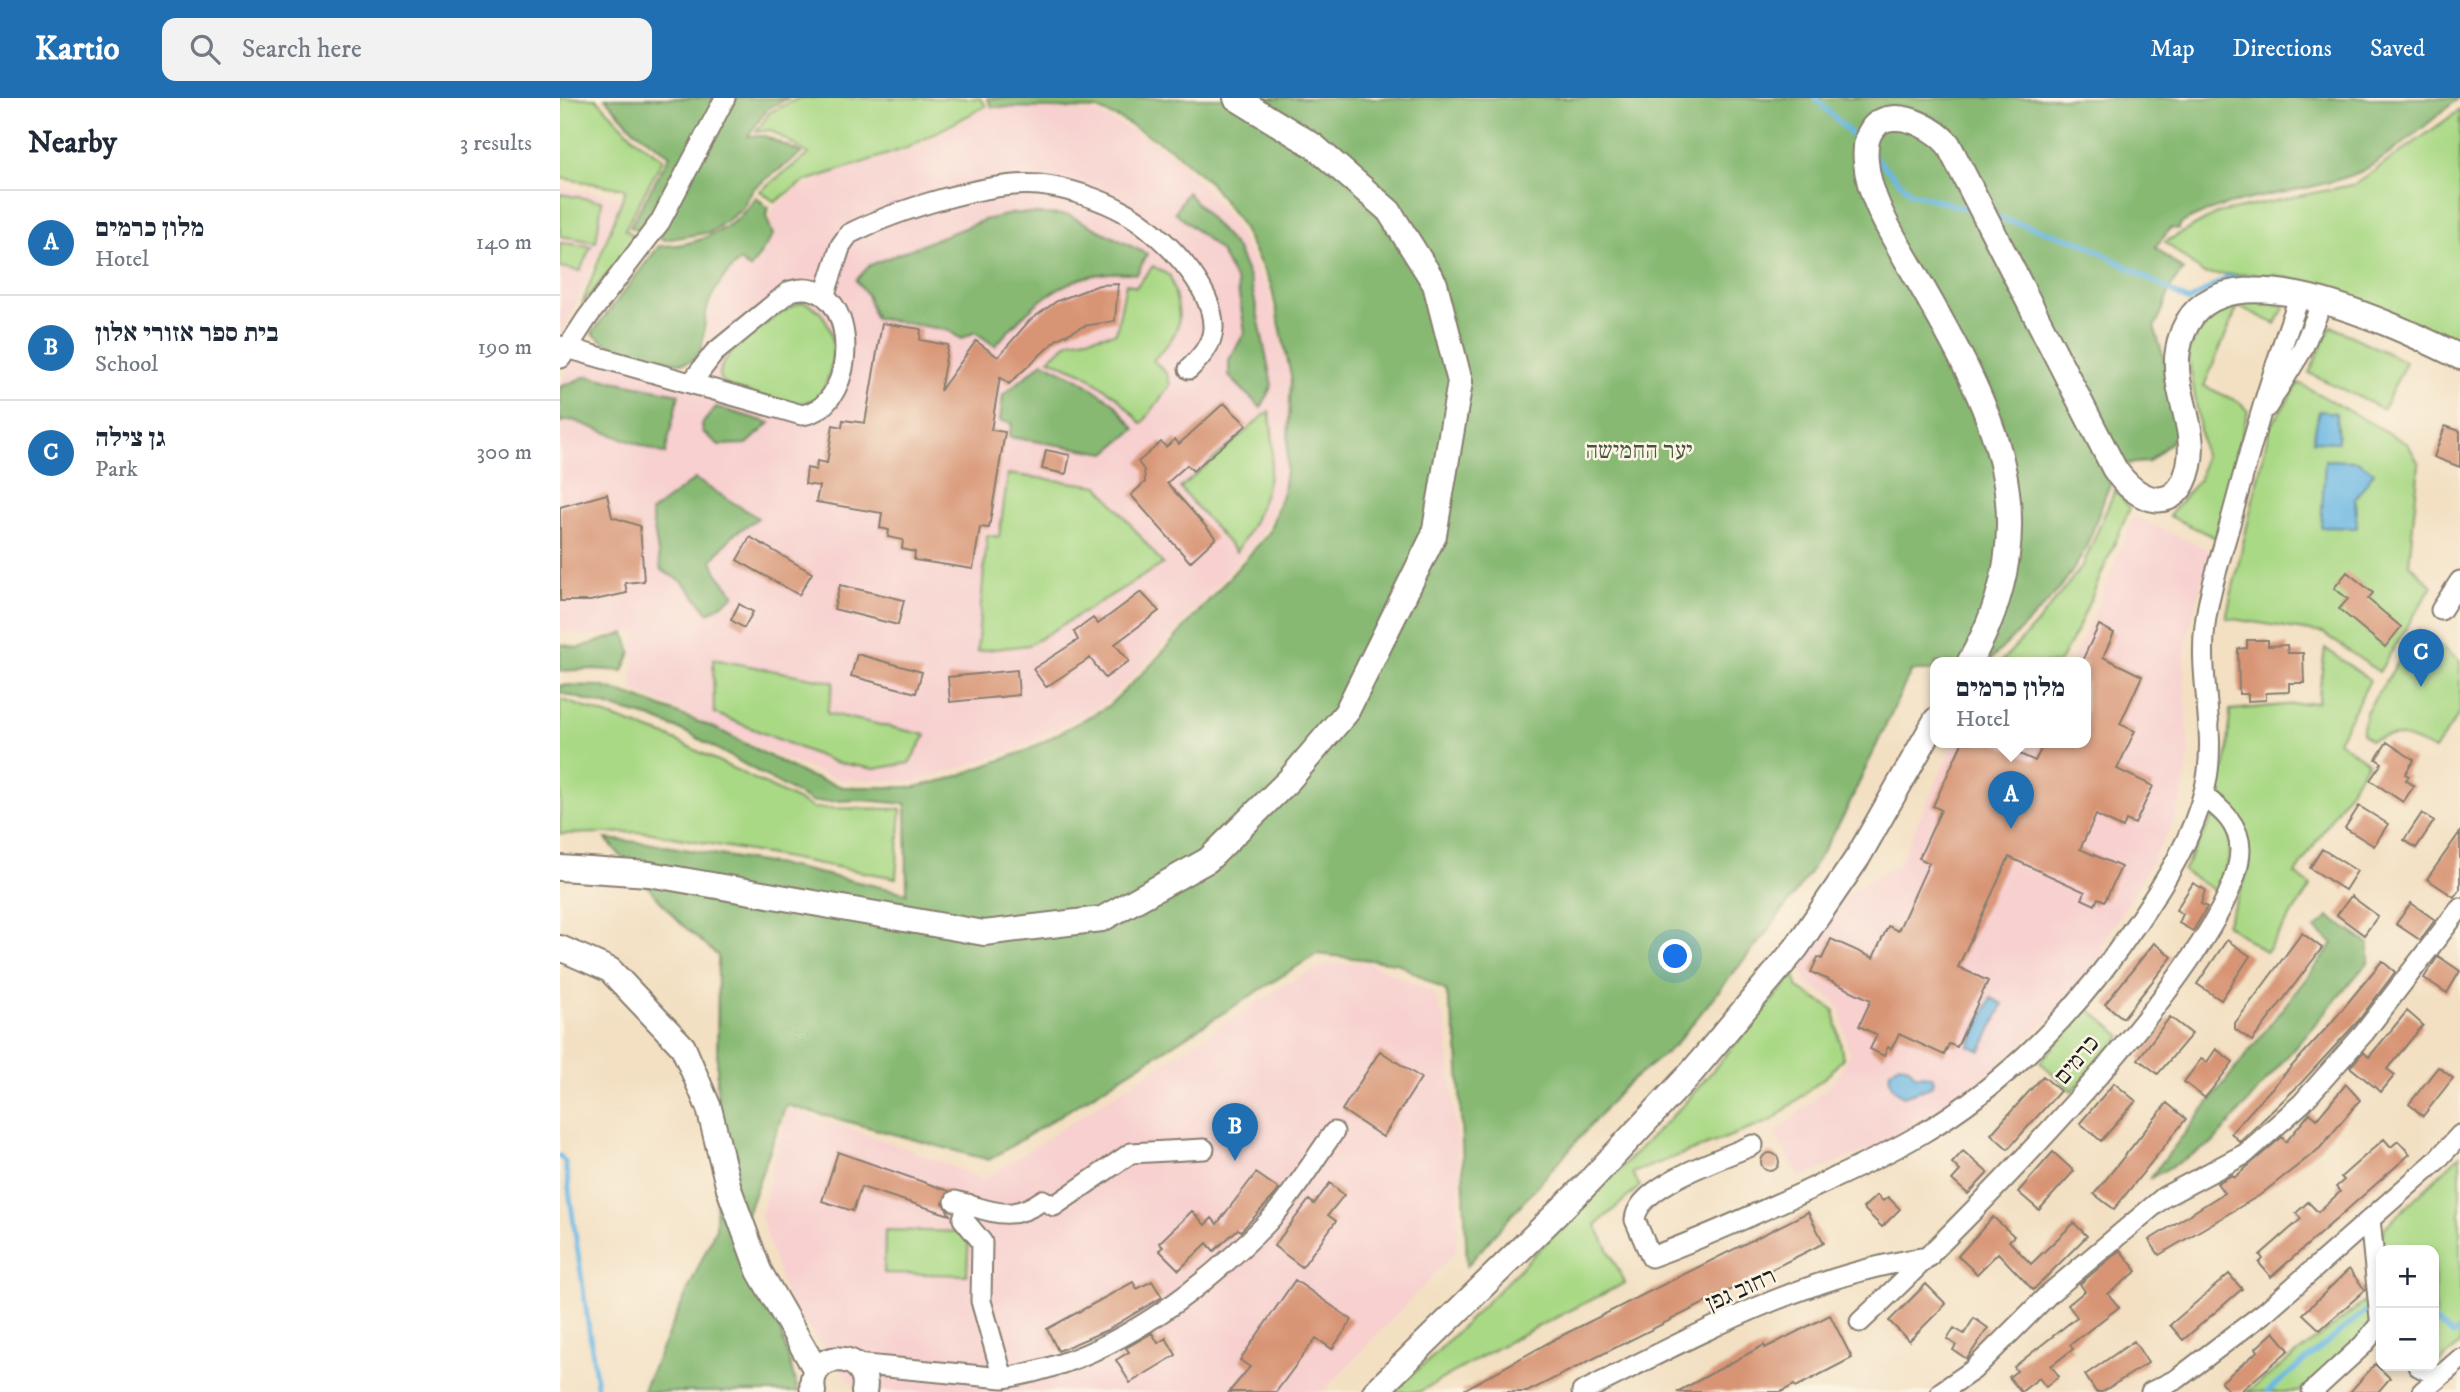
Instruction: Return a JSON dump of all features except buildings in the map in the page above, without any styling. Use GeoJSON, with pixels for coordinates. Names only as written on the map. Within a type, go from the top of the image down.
{"type":"FeatureCollection","features":[{"type":"Feature","properties":{"kind":"main road"},"geometry":{"type":"LineString","coordinates":[[560,868],[649,874],[984,933],[997,932],[1102,919],[1208,860],[1289,780],[1346,713],[1434,535],[1460,382],[1435,284],[1389,211],[1314,146],[1236,98]]}},
{"type":"Feature","properties":{"kind":"main road"},"geometry":{"type":"LineString","coordinates":[[1972,657],[1996,606],[2008,558],[2010,510],[2002,463],[1986,411],[1965,361],[1911,267],[1872,187],[1865,153],[1872,131],[1893,118],[1912,118],[1928,126],[1948,144],[2114,468],[2123,483],[2145,499],[2166,498],[2183,482],[2189,468],[2191,433],[2177,371],[2177,353],[2180,337],[2191,317],[2208,301],[2237,289],[2255,288],[2311,300],[2394,327],[2460,357]]}},
{"type":"Feature","properties":{"kind":"main road"},"geometry":{"type":"LineString","coordinates":[[1375,1392],[1588,1184],[1691,1073],[1796,948],[1858,857],[1930,731]]}},
{"type":"Feature","properties":{"kind":"main road"},"geometry":{"type":"LineString","coordinates":[[560,948],[610,970],[684,1048],[709,1108],[729,1189],[759,1271],[792,1328],[814,1381]]}},
{"type":"Feature","properties":{"kind":"main road"},"geometry":{"type":"LineString","coordinates":[[792,1328],[847,1361],[864,1379],[864,1392]]}},
{"type":"Feature","properties":{"kind":"main road"},"geometry":{"type":"LineString","coordinates":[[814,1381],[822,1363],[847,1361]]}},
{"type":"Feature","properties":{"kind":"street"},"geometry":{"type":"LineString","coordinates":[[691,383],[714,352],[790,291],[804,287],[825,294],[842,322],[845,339],[840,382],[833,396],[815,413],[788,413],[691,383],[562,351],[660,222],[725,98]]}},
{"type":"Feature","properties":{"kind":"street"},"geometry":{"type":"LineString","coordinates":[[825,294],[841,245],[856,230],[979,189],[1006,184],[1040,185],[1071,192],[1126,213],[1170,249],[1193,275],[1207,300],[1213,331],[1201,357],[1189,369]]}},
{"type":"Feature","properties":{"kind":"street"},"geometry":{"type":"LineString","coordinates":[[1753,1145],[1665,1184],[1641,1202],[1635,1220],[1651,1257],[1716,1231],[1901,1146],[1959,1110],[1997,1080],[2065,1015],[2119,949],[2176,860],[2203,796],[2211,740],[2204,662],[2206,621],[2258,419],[2311,300]]}},
{"type":"Feature","properties":{"kind":"street"},"geometry":{"type":"LineString","coordinates":[[2441,610],[2460,581]]}},
{"type":"Feature","properties":{"kind":"street","name":"כרמים"},"geometry":{"type":"LineString","coordinates":[[1860,1322],[1928,1257],[2013,1169],[2164,995],[2210,930],[2233,884],[2240,846],[2230,819],[2203,796]]}},
{"type":"Feature","properties":{"kind":"street"},"geometry":{"type":"LineString","coordinates":[[1941,1392],[1973,1370],[2050,1293],[2164,1197],[2245,1154],[2302,1102],[2364,1033],[2460,908]]}},
{"type":"Feature","properties":{"kind":"street"},"geometry":{"type":"LineString","coordinates":[[847,1361],[1003,1378],[1026,1375],[1098,1349],[1169,1310],[1268,1222],[1334,1132]]}},
{"type":"Feature","properties":{"kind":"street"},"geometry":{"type":"LineString","coordinates":[[2151,1392],[2183,1385],[2447,1151],[2460,1135]]}},
{"type":"Feature","properties":{"kind":"street"},"geometry":{"type":"LineString","coordinates":[[1003,1378],[981,1301],[982,1242],[963,1219],[961,1203],[997,1215],[1028,1210],[1043,1200],[1054,1206],[1131,1153],[1204,1150]]}},
{"type":"Feature","properties":{"kind":"street"},"geometry":{"type":"LineString","coordinates":[[2370,1219],[2378,1308]]}},
{"type":"Feature","properties":{"kind":"street","name":"רחוב גפן"},"geometry":{"type":"LineString","coordinates":[[1582,1392],[1818,1283],[1890,1262],[1928,1257]]}},
{"type":"Feature","properties":{"kind":"street"},"geometry":{"type":"LineString","coordinates":[[2312,1392],[2376,1330]]}},
{"type":"Feature","properties":{"kind":"street"},"geometry":{"type":"LineString","coordinates":[[2422,1392],[2460,1359]]}},
{"type":"Feature","properties":{"kind":"street"},"geometry":{"type":"LineString","coordinates":[[2428,1371],[2439,1377]]}},
{"type":"Feature","properties":{"kind":"shaded area"},"geometry":{"type":"Polygon","coordinates":[[[989,107],[1095,112],[1116,122],[1172,154],[1201,183],[1234,224],[1268,289],[1289,375],[1285,483],[1264,532],[1150,660],[1104,704],[1018,749],[916,782],[838,779],[784,759],[632,689],[635,631],[585,637],[560,631],[560,383],[583,344],[687,371],[707,349],[709,309],[728,275],[741,263],[751,272],[775,237],[769,216],[775,207],[799,188],[829,175],[910,150],[989,107]]]}},
{"type":"Feature","properties":{"kind":"shaded area"},"geometry":{"type":"Polygon","coordinates":[[[560,186],[623,198],[560,338],[560,186]]]}},
{"type":"Feature","properties":{"kind":"shaded area"},"geometry":{"type":"Polygon","coordinates":[[[2134,516],[2211,551],[2188,633],[2184,666],[2189,754],[2183,792],[2171,827],[2129,902],[2100,945],[2105,951],[2056,1012],[1994,1069],[1946,1106],[1888,1141],[1800,1178],[1775,1133],[1837,1079],[1849,1055],[1841,1009],[1834,1001],[1807,983],[1798,960],[1848,893],[1899,864],[1952,748],[2091,748],[2091,657],[2073,657],[2094,614],[2134,516]]]}},
{"type":"Feature","properties":{"kind":"shaded area"},"geometry":{"type":"Polygon","coordinates":[[[1365,962],[1433,992],[1446,1023],[1460,1181],[1456,1252],[1322,1392],[858,1392],[786,1298],[761,1216],[787,1108],[892,1143],[984,1179],[1286,984],[1325,965],[1365,962]]]}},
{"type":"Feature","properties":{"kind":"green space"},"geometry":{"type":"Polygon","coordinates":[[[560,98],[596,98],[634,138],[663,159],[625,229],[638,239],[582,304],[626,189],[560,178],[560,98]]]}},
{"type":"Feature","properties":{"kind":"green space"},"geometry":{"type":"Polygon","coordinates":[[[605,98],[789,98],[768,108],[748,136],[765,136],[802,153],[754,188],[741,210],[711,232],[665,240],[630,227],[670,155],[634,130],[605,98]]]}},
{"type":"Feature","properties":{"kind":"green space"},"geometry":{"type":"Polygon","coordinates":[[[799,98],[980,98],[986,106],[907,148],[803,182],[775,202],[760,191],[809,154],[770,130],[756,132],[770,112],[799,98]]]}},
{"type":"Feature","properties":{"kind":"green space","name":"יער החמישה"},"geometry":{"type":"Polygon","coordinates":[[[987,98],[2459,98],[2393,151],[2355,174],[2221,207],[2180,224],[2179,229],[2171,228],[2155,247],[2184,271],[2170,290],[2154,327],[2178,403],[2175,438],[2149,462],[2122,464],[2109,487],[2090,538],[2069,576],[2036,615],[1993,657],[1930,657],[1930,671],[1911,671],[1844,815],[1809,874],[1767,932],[1674,1046],[1624,1087],[1467,1266],[1458,1045],[1446,991],[1397,963],[1317,954],[989,1160],[786,1105],[736,1245],[781,1332],[798,1392],[642,1392],[716,1228],[718,956],[677,920],[606,839],[648,843],[791,867],[907,893],[906,804],[863,800],[812,802],[690,734],[652,718],[560,693],[560,685],[600,686],[633,696],[717,729],[808,776],[843,787],[915,787],[949,779],[1028,750],[1107,707],[1151,665],[1269,533],[1283,491],[1291,376],[1271,285],[1240,223],[1210,183],[1170,148],[1097,109],[992,107],[987,98]]]}},
{"type":"Feature","properties":{"kind":"green space"},"geometry":{"type":"Polygon","coordinates":[[[2460,110],[2460,343],[2322,286],[2273,275],[2204,274],[2165,242],[2218,213],[2356,184],[2460,110]]]}},
{"type":"Feature","properties":{"kind":"green space"},"geometry":{"type":"Polygon","coordinates":[[[1187,192],[1237,249],[1251,282],[1272,385],[1261,408],[1229,376],[1229,360],[1245,332],[1237,283],[1220,251],[1175,212],[1187,192]]]}},
{"type":"Feature","properties":{"kind":"green space"},"geometry":{"type":"Polygon","coordinates":[[[560,194],[602,201],[596,242],[560,236],[560,194]]]}},
{"type":"Feature","properties":{"kind":"green space"},"geometry":{"type":"Polygon","coordinates":[[[756,197],[768,208],[766,216],[773,235],[750,269],[740,261],[716,289],[705,316],[701,349],[692,361],[670,361],[624,349],[592,333],[659,246],[687,243],[714,234],[737,218],[756,197]]]}},
{"type":"Feature","properties":{"kind":"green space"},"geometry":{"type":"Polygon","coordinates":[[[1015,213],[1069,215],[1147,254],[1137,274],[1093,275],[1056,290],[1024,314],[995,346],[975,332],[961,339],[948,330],[875,318],[867,295],[856,280],[870,265],[984,220],[1015,213]]]}},
{"type":"Feature","properties":{"kind":"green space"},"geometry":{"type":"Polygon","coordinates":[[[560,243],[591,246],[580,271],[560,267],[560,243]]]}},
{"type":"Feature","properties":{"kind":"green space"},"geometry":{"type":"Polygon","coordinates":[[[1153,266],[1170,276],[1179,313],[1176,330],[1153,360],[1167,374],[1170,385],[1142,424],[1117,397],[1083,373],[1049,359],[1070,341],[1116,333],[1126,283],[1136,287],[1153,266]]]}},
{"type":"Feature","properties":{"kind":"green space"},"geometry":{"type":"Polygon","coordinates":[[[2244,301],[2285,305],[2276,324],[2238,306],[2204,386],[2239,402],[2248,411],[2216,538],[2169,516],[2200,478],[2204,456],[2188,352],[2197,333],[2209,319],[2225,308],[2244,301]]]}},
{"type":"Feature","properties":{"kind":"green space"},"geometry":{"type":"Polygon","coordinates":[[[803,302],[816,309],[825,319],[833,345],[829,375],[816,399],[792,406],[728,386],[720,379],[723,363],[737,347],[772,319],[803,302]]]}},
{"type":"Feature","properties":{"kind":"green space"},"geometry":{"type":"Polygon","coordinates":[[[2331,326],[2406,362],[2383,409],[2309,373],[2331,326]]]}},
{"type":"Feature","properties":{"kind":"green space"},"geometry":{"type":"Polygon","coordinates":[[[1043,362],[1080,380],[1114,403],[1135,429],[1106,453],[1009,437],[1012,423],[1000,421],[1003,395],[1043,362]]]}},
{"type":"Feature","properties":{"kind":"green space"},"geometry":{"type":"Polygon","coordinates":[[[587,376],[679,394],[665,454],[572,420],[560,422],[560,387],[587,376]]]}},
{"type":"Feature","properties":{"kind":"green space"},"geometry":{"type":"Polygon","coordinates":[[[2299,383],[2408,444],[2419,464],[2409,564],[2432,586],[2379,672],[2323,633],[2226,618],[2270,426],[2299,383]]]}},
{"type":"Feature","properties":{"kind":"green space"},"geometry":{"type":"Polygon","coordinates":[[[716,407],[770,423],[747,444],[719,445],[703,432],[702,424],[716,407]]]}},
{"type":"Feature","properties":{"kind":"green space"},"geometry":{"type":"Polygon","coordinates":[[[1269,411],[1272,448],[1267,485],[1255,520],[1236,552],[1180,488],[1269,411]]]}},
{"type":"Feature","properties":{"kind":"green space"},"geometry":{"type":"Polygon","coordinates":[[[1008,474],[1099,486],[1163,564],[1029,645],[977,651],[987,535],[999,537],[1008,474]]]}},
{"type":"Feature","properties":{"kind":"green space"},"geometry":{"type":"Polygon","coordinates":[[[695,479],[758,518],[733,535],[712,560],[717,573],[735,595],[709,613],[683,582],[661,570],[651,512],[695,479]]]}},
{"type":"Feature","properties":{"kind":"green space"},"geometry":{"type":"Polygon","coordinates":[[[2115,490],[2130,508],[2078,628],[2062,657],[2006,657],[2037,623],[2083,565],[2115,490]]]}},
{"type":"Feature","properties":{"kind":"green space"},"geometry":{"type":"Polygon","coordinates":[[[2419,630],[2460,661],[2460,713],[2434,750],[2403,737],[2387,736],[2370,740],[2362,733],[2366,712],[2419,630]]]}},
{"type":"Feature","properties":{"kind":"green space"},"geometry":{"type":"Polygon","coordinates":[[[625,633],[631,653],[623,671],[560,671],[560,644],[578,648],[625,633]]]}},
{"type":"Feature","properties":{"kind":"green space"},"geometry":{"type":"Polygon","coordinates":[[[2325,648],[2370,680],[2338,741],[2368,762],[2295,874],[2311,886],[2266,952],[2226,924],[2242,887],[2249,856],[2242,826],[2218,792],[2228,751],[2230,710],[2318,702],[2325,648]]]}},
{"type":"Feature","properties":{"kind":"green space"},"geometry":{"type":"Polygon","coordinates":[[[713,659],[834,682],[827,713],[926,735],[909,763],[874,769],[834,762],[714,713],[713,659]]]}},
{"type":"Feature","properties":{"kind":"green space"},"geometry":{"type":"Polygon","coordinates":[[[560,699],[669,737],[813,808],[901,809],[896,878],[646,832],[560,834],[560,699]]]}},
{"type":"Feature","properties":{"kind":"green space"},"geometry":{"type":"Polygon","coordinates":[[[2212,818],[2222,823],[2230,840],[2220,894],[2183,871],[2212,818]]]}},
{"type":"Feature","properties":{"kind":"green space"},"geometry":{"type":"Polygon","coordinates":[[[2329,917],[2369,944],[2369,961],[2213,1143],[2149,1179],[2333,944],[2315,929],[2329,917]]]}},
{"type":"Feature","properties":{"kind":"green space"},"geometry":{"type":"Polygon","coordinates":[[[1794,975],[1798,988],[1834,1010],[1843,1058],[1830,1073],[1771,1121],[1632,1173],[1640,1186],[1596,1225],[1625,1283],[1513,1339],[1419,1392],[1390,1392],[1427,1362],[1684,1104],[1794,975]]]}},
{"type":"Feature","properties":{"kind":"green space"},"geometry":{"type":"Polygon","coordinates":[[[2088,1008],[2122,1036],[2072,1091],[2040,1062],[2088,1008]]]}},
{"type":"Feature","properties":{"kind":"green space"},"geometry":{"type":"Polygon","coordinates":[[[2460,1155],[2460,1344],[2439,1362],[2439,1245],[2381,1245],[2380,1238],[2386,1226],[2460,1155]]]}},
{"type":"Feature","properties":{"kind":"green space"},"geometry":{"type":"Polygon","coordinates":[[[885,1230],[969,1232],[967,1275],[884,1273],[885,1230]]]}},
{"type":"Feature","properties":{"kind":"green space"},"geometry":{"type":"Polygon","coordinates":[[[2367,1300],[2374,1322],[2326,1372],[2298,1392],[2247,1392],[2367,1300]]]}},
{"type":"Feature","properties":{"kind":"water"},"geometry":{"type":"Polygon","coordinates":[[[2319,411],[2336,413],[2338,442],[2313,441],[2319,411]]]}},
{"type":"Feature","properties":{"kind":"water"},"geometry":{"type":"Polygon","coordinates":[[[2325,460],[2357,461],[2374,472],[2355,499],[2357,528],[2321,527],[2325,460]]]}},
{"type":"Feature","properties":{"kind":"water"},"geometry":{"type":"Polygon","coordinates":[[[1991,998],[2003,1004],[1981,1051],[1969,1046],[1991,998]]]}},
{"type":"Feature","properties":{"kind":"water"},"geometry":{"type":"Polygon","coordinates":[[[1899,1064],[1909,1067],[1915,1075],[1932,1076],[1934,1082],[1929,1088],[1903,1096],[1890,1082],[1890,1071],[1899,1064]]]}},
{"type":"Feature","properties":{"kind":"waterway"},"geometry":{"type":"LineString","coordinates":[[1815,98],[1860,143]]}},
{"type":"Feature","properties":{"kind":"waterway"},"geometry":{"type":"LineString","coordinates":[[1875,157],[1911,193],[1974,211]]}},
{"type":"Feature","properties":{"kind":"waterway"},"geometry":{"type":"LineString","coordinates":[[1993,216],[2082,242],[2189,301],[2228,277],[2255,280]]}},
{"type":"Feature","properties":{"kind":"waterway"},"geometry":{"type":"LineString","coordinates":[[560,1156],[565,1162],[598,1392]]}},
{"type":"Feature","properties":{"kind":"waterway"},"geometry":{"type":"LineString","coordinates":[[2267,1392],[2367,1310]]}},
{"type":"Feature","properties":{"kind":"waterway"},"geometry":{"type":"LineString","coordinates":[[2439,1324],[2453,1335],[2460,1329]]}},
{"type":"Feature","properties":{"kind":"place","name":"גן צילה"},"geometry":{"type":"Point","coordinates":[2421,687]}},
{"type":"Feature","properties":{"kind":"place","name":"מלון כרמים"},"geometry":{"type":"Point","coordinates":[2011,829]}},
{"type":"Feature","properties":{"kind":"place","name":"בית ספר אזורי אלון"},"geometry":{"type":"Point","coordinates":[1235,1161]}}]}
